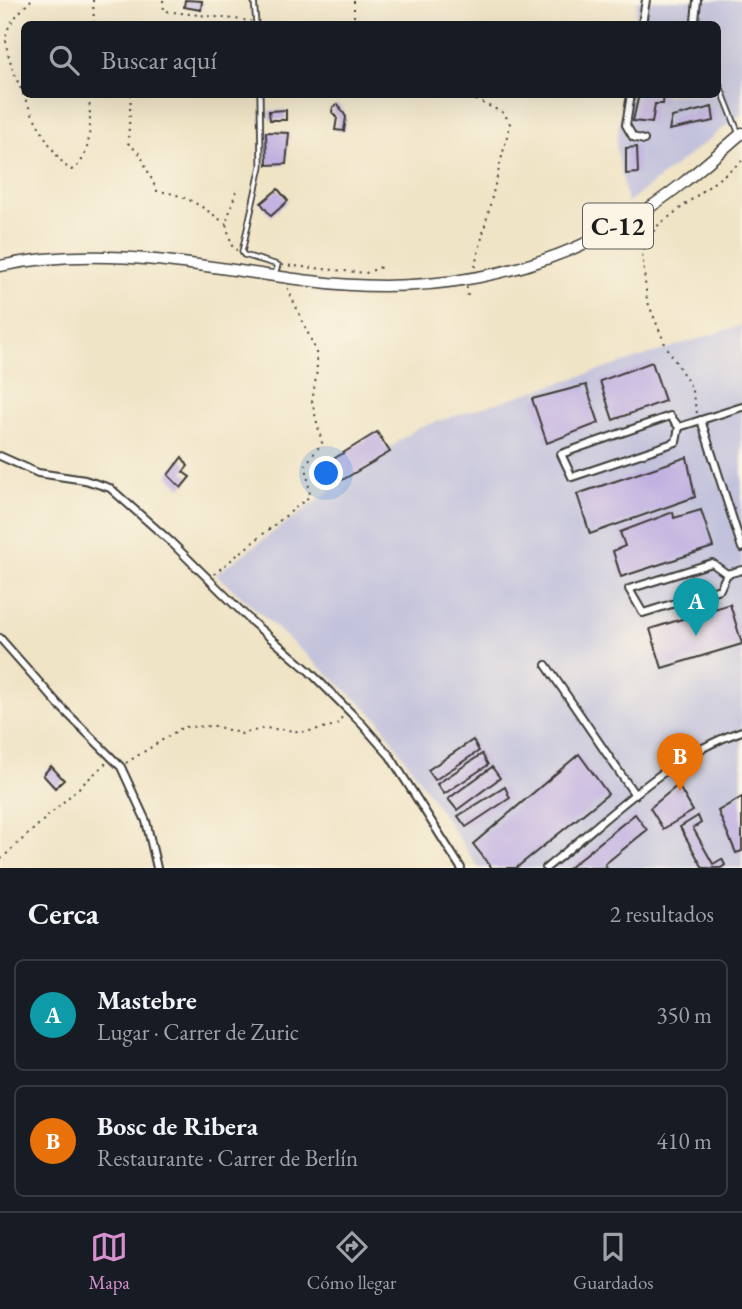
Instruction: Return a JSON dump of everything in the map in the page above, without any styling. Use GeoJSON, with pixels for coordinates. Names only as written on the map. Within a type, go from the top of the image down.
{"type":"FeatureCollection","features":[{"type":"Feature","properties":{"kind":"main road","name":"C-12"},"geometry":{"type":"LineString","coordinates":[[0,266],[73,257],[113,256],[215,265],[275,276],[389,286],[471,279],[541,261],[601,236],[665,197],[741,134]]}},
{"type":"Feature","properties":{"kind":"street"},"geometry":{"type":"LineString","coordinates":[[642,21],[646,0]]}},
{"type":"Feature","properties":{"kind":"street"},"geometry":{"type":"LineString","coordinates":[[695,21],[697,0]]}},
{"type":"Feature","properties":{"kind":"street"},"geometry":{"type":"LineString","coordinates":[[630,98],[626,125],[633,137],[644,140]]}},
{"type":"Feature","properties":{"kind":"street"},"geometry":{"type":"LineString","coordinates":[[679,427],[742,407]]}},
{"type":"Feature","properties":{"kind":"street"},"geometry":{"type":"LineString","coordinates":[[670,416],[679,427],[676,442],[572,477],[561,454],[670,416]]}},
{"type":"Feature","properties":{"kind":"street"},"geometry":{"type":"LineString","coordinates":[[701,420],[742,548]]}},
{"type":"Feature","properties":{"kind":"street"},"geometry":{"type":"LineString","coordinates":[[0,456],[38,473],[92,481],[110,488],[252,622],[337,697],[390,757],[461,868]]}},
{"type":"Feature","properties":{"kind":"street"},"geometry":{"type":"LineString","coordinates":[[712,563],[727,574],[720,589],[643,613],[629,589],[712,563]]}},
{"type":"Feature","properties":{"kind":"street"},"geometry":{"type":"LineString","coordinates":[[727,574],[742,570]]}},
{"type":"Feature","properties":{"kind":"street"},"geometry":{"type":"LineString","coordinates":[[0,638],[59,705],[121,767],[146,821],[157,868]]}},
{"type":"Feature","properties":{"kind":"street"},"geometry":{"type":"LineString","coordinates":[[546,664],[635,795]]}},
{"type":"Feature","properties":{"kind":"street"},"geometry":{"type":"LineString","coordinates":[[546,868],[635,795],[697,751],[740,731]]}},
{"type":"Feature","properties":{"kind":"lane"},"geometry":{"type":"LineString","coordinates":[[254,0],[256,21]]}},
{"type":"Feature","properties":{"kind":"lane"},"geometry":{"type":"LineString","coordinates":[[721,88],[741,134]]}},
{"type":"Feature","properties":{"kind":"lane"},"geometry":{"type":"LineString","coordinates":[[260,98],[261,166],[243,252],[244,255],[278,265],[275,276]]}},
{"type":"Feature","properties":{"kind":"path"},"geometry":{"type":"LineString","coordinates":[[21,93],[8,56],[6,37],[10,24],[31,0]]}},
{"type":"Feature","properties":{"kind":"path"},"geometry":{"type":"LineString","coordinates":[[93,0],[94,21]]}},
{"type":"Feature","properties":{"kind":"path"},"geometry":{"type":"LineString","coordinates":[[163,0],[164,12],[239,21]]}},
{"type":"Feature","properties":{"kind":"path"},"geometry":{"type":"LineString","coordinates":[[354,21],[355,0]]}},
{"type":"Feature","properties":{"kind":"path"},"geometry":{"type":"LineString","coordinates":[[24,98],[44,136],[65,166],[71,170],[79,166],[86,153],[89,98]]}},
{"type":"Feature","properties":{"kind":"path"},"geometry":{"type":"LineString","coordinates":[[131,98],[128,143],[140,155],[157,191],[178,193],[199,203],[226,224]]}},
{"type":"Feature","properties":{"kind":"path"},"geometry":{"type":"LineString","coordinates":[[468,300],[480,238],[510,124],[504,113],[472,98]]}},
{"type":"Feature","properties":{"kind":"path"},"geometry":{"type":"LineString","coordinates":[[701,420],[691,387],[650,309],[643,279],[642,253],[656,227],[742,161]]}},
{"type":"Feature","properties":{"kind":"path"},"geometry":{"type":"LineString","coordinates":[[236,191],[226,224],[233,249],[243,252]]}},
{"type":"Feature","properties":{"kind":"path"},"geometry":{"type":"LineString","coordinates":[[278,265],[366,272],[381,267]]}},
{"type":"Feature","properties":{"kind":"path"},"geometry":{"type":"LineString","coordinates":[[208,578],[310,496],[306,464],[322,443],[312,402],[317,370],[316,351],[286,284]]}},
{"type":"Feature","properties":{"kind":"path"},"geometry":{"type":"LineString","coordinates":[[121,767],[174,731],[191,725],[227,727],[242,734],[265,728],[305,732],[328,727],[336,724],[345,710],[337,697]]}},
{"type":"Feature","properties":{"kind":"path"},"geometry":{"type":"LineString","coordinates":[[1,859],[112,758]]}},
{"type":"Feature","properties":{"kind":"shaded area"},"geometry":{"type":"Polygon","coordinates":[[[637,0],[742,0],[742,114],[627,203],[616,144],[624,98],[721,98],[721,21],[634,21],[637,0]]]}},
{"type":"Feature","properties":{"kind":"shaded area"},"geometry":{"type":"Polygon","coordinates":[[[742,325],[742,868],[479,868],[378,719],[216,574],[417,428],[742,325]]]}},
{"type":"Feature","properties":{"kind":"building"},"geometry":{"type":"Polygon","coordinates":[[[185,0],[202,1],[201,10],[184,7],[185,0]]]}},
{"type":"Feature","properties":{"kind":"building"},"geometry":{"type":"Polygon","coordinates":[[[638,98],[664,98],[663,104],[655,104],[652,123],[633,121],[638,98]]]}},
{"type":"Feature","properties":{"kind":"building"},"geometry":{"type":"Polygon","coordinates":[[[338,104],[346,117],[344,131],[335,130],[337,118],[332,112],[333,107],[338,104]]]}},
{"type":"Feature","properties":{"kind":"building"},"geometry":{"type":"Polygon","coordinates":[[[712,107],[714,121],[669,130],[672,117],[712,107]]]}},
{"type":"Feature","properties":{"kind":"building"},"geometry":{"type":"Polygon","coordinates":[[[286,110],[286,120],[270,120],[269,111],[286,110]]]}},
{"type":"Feature","properties":{"kind":"building"},"geometry":{"type":"Polygon","coordinates":[[[266,132],[289,133],[286,164],[267,165],[266,132]]]}},
{"type":"Feature","properties":{"kind":"building"},"geometry":{"type":"Polygon","coordinates":[[[637,147],[638,173],[626,174],[626,148],[637,147]]]}},
{"type":"Feature","properties":{"kind":"building"},"geometry":{"type":"Polygon","coordinates":[[[278,189],[288,201],[271,216],[261,203],[278,189]]]}},
{"type":"Feature","properties":{"kind":"building"},"geometry":{"type":"Polygon","coordinates":[[[652,362],[665,401],[613,420],[600,381],[652,362]]]}},
{"type":"Feature","properties":{"kind":"building"},"geometry":{"type":"Polygon","coordinates":[[[586,385],[599,423],[547,443],[532,399],[586,385]]]}},
{"type":"Feature","properties":{"kind":"building"},"geometry":{"type":"Polygon","coordinates":[[[377,432],[390,452],[339,482],[327,463],[377,432]]]}},
{"type":"Feature","properties":{"kind":"building"},"geometry":{"type":"Polygon","coordinates":[[[182,457],[188,466],[183,472],[190,477],[181,488],[168,475],[182,457]]]}},
{"type":"Feature","properties":{"kind":"building"},"geometry":{"type":"Polygon","coordinates":[[[687,457],[695,497],[590,534],[577,494],[687,457]]]}},
{"type":"Feature","properties":{"kind":"building"},"geometry":{"type":"Polygon","coordinates":[[[701,510],[713,547],[621,577],[613,551],[625,546],[620,532],[673,512],[674,518],[701,510]]]}},
{"type":"Feature","properties":{"kind":"building"},"geometry":{"type":"Polygon","coordinates":[[[730,604],[742,644],[662,668],[650,629],[730,604]]]}},
{"type":"Feature","properties":{"kind":"building"},"geometry":{"type":"Polygon","coordinates":[[[473,740],[479,751],[435,780],[428,770],[473,740]]]}},
{"type":"Feature","properties":{"kind":"building"},"geometry":{"type":"Polygon","coordinates":[[[482,754],[488,765],[444,794],[437,784],[482,754]]]}},
{"type":"Feature","properties":{"kind":"building"},"geometry":{"type":"Polygon","coordinates":[[[579,754],[608,794],[516,868],[492,868],[473,844],[579,754]]]}},
{"type":"Feature","properties":{"kind":"building"},"geometry":{"type":"Polygon","coordinates":[[[51,766],[64,780],[55,788],[43,775],[51,766]]]}},
{"type":"Feature","properties":{"kind":"building"},"geometry":{"type":"Polygon","coordinates":[[[492,767],[500,778],[457,810],[448,799],[492,767]]]}},
{"type":"Feature","properties":{"kind":"building"},"geometry":{"type":"Polygon","coordinates":[[[678,785],[693,811],[663,829],[650,808],[678,785]]]}},
{"type":"Feature","properties":{"kind":"building"},"geometry":{"type":"Polygon","coordinates":[[[505,787],[510,798],[466,827],[458,816],[505,787]]]}},
{"type":"Feature","properties":{"kind":"building"},"geometry":{"type":"Polygon","coordinates":[[[742,797],[742,851],[736,853],[718,811],[742,797]]]}},
{"type":"Feature","properties":{"kind":"building"},"geometry":{"type":"Polygon","coordinates":[[[635,814],[647,830],[605,864],[607,868],[569,868],[635,814]]]}},
{"type":"Feature","properties":{"kind":"building"},"geometry":{"type":"Polygon","coordinates":[[[698,816],[701,823],[693,828],[713,864],[722,859],[725,865],[721,868],[703,868],[680,827],[698,816]]]}},
{"type":"Feature","properties":{"kind":"place","name":"Mastebre"},"geometry":{"type":"Point","coordinates":[696,636]}},
{"type":"Feature","properties":{"kind":"place","name":"Bosc de Ribera"},"geometry":{"type":"Point","coordinates":[680,791]}}]}
